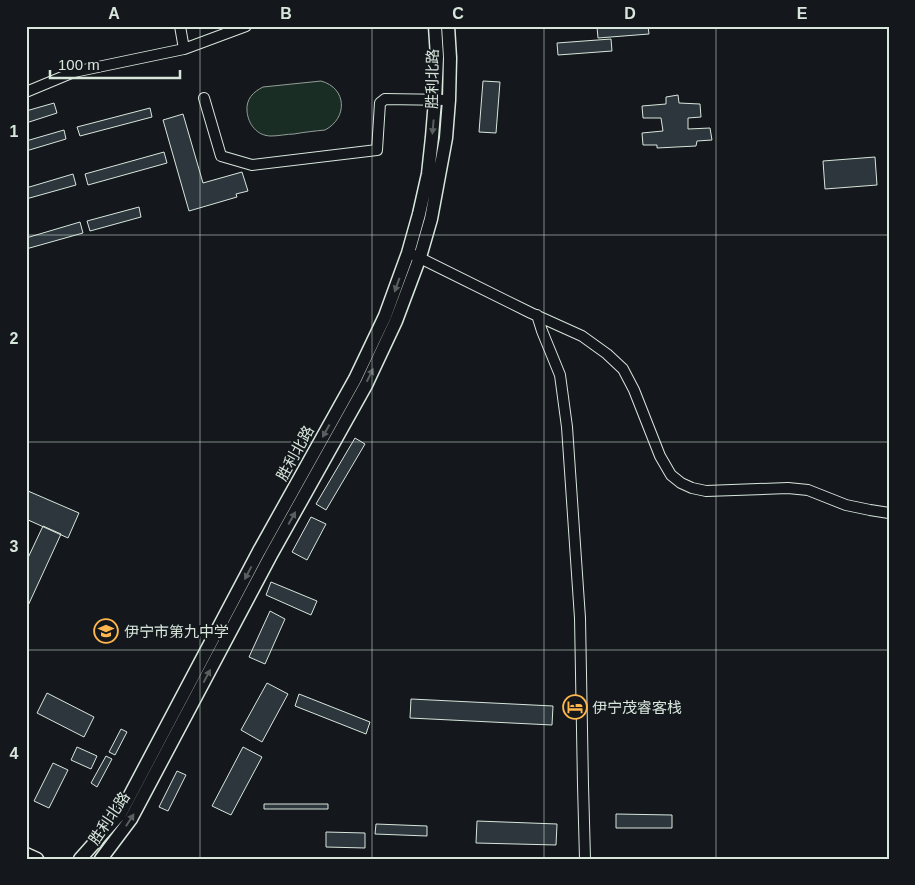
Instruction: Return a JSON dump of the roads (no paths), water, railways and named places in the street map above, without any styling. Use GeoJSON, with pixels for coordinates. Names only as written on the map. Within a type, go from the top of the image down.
{"type":"FeatureCollection","features":[{"type":"Feature","properties":{"kind":"main road","name":"胜利北路"},"geometry":{"type":"LineString","coordinates":[[101,859],[131,819],[271,555],[366,385],[396,321],[414,255],[419,214],[428,174],[436,100],[437,57],[435,26]]}},
{"type":"Feature","properties":{"kind":"main road","name":"胜利北路"},"geometry":{"type":"LineString","coordinates":[[80,859],[120,814],[259,551],[355,379],[431,218],[446,138],[450,58],[448,26]]}},
{"type":"Feature","properties":{"kind":"main road"},"geometry":{"type":"LineString","coordinates":[[26,854],[37,859]]}},
{"type":"Feature","properties":{"kind":"street"},"geometry":{"type":"LineString","coordinates":[[180,26],[184,49]]}},
{"type":"Feature","properties":{"kind":"street"},"geometry":{"type":"LineString","coordinates":[[26,92],[74,72],[184,49],[246,26]]}},
{"type":"Feature","properties":{"kind":"street"},"geometry":{"type":"LineString","coordinates":[[204,98],[221,156],[252,165],[377,150],[380,103],[385,99],[449,100]]}},
{"type":"Feature","properties":{"kind":"street"},"geometry":{"type":"LineString","coordinates":[[414,255],[582,336],[607,354],[623,369],[634,390],[660,456],[671,475],[681,483],[706,491],[788,488],[808,490],[846,505],[889,513]]}},
{"type":"Feature","properties":{"kind":"street"},"geometry":{"type":"LineString","coordinates":[[537,315],[560,375],[567,427],[580,618],[585,859]]}},
{"type":"Feature","properties":{"kind":"place","name":"伊宁市第九中学"},"geometry":{"type":"Point","coordinates":[106,631]}},
{"type":"Feature","properties":{"kind":"place","name":"伊宁茂睿客栈"},"geometry":{"type":"Point","coordinates":[575,707]}}]}
